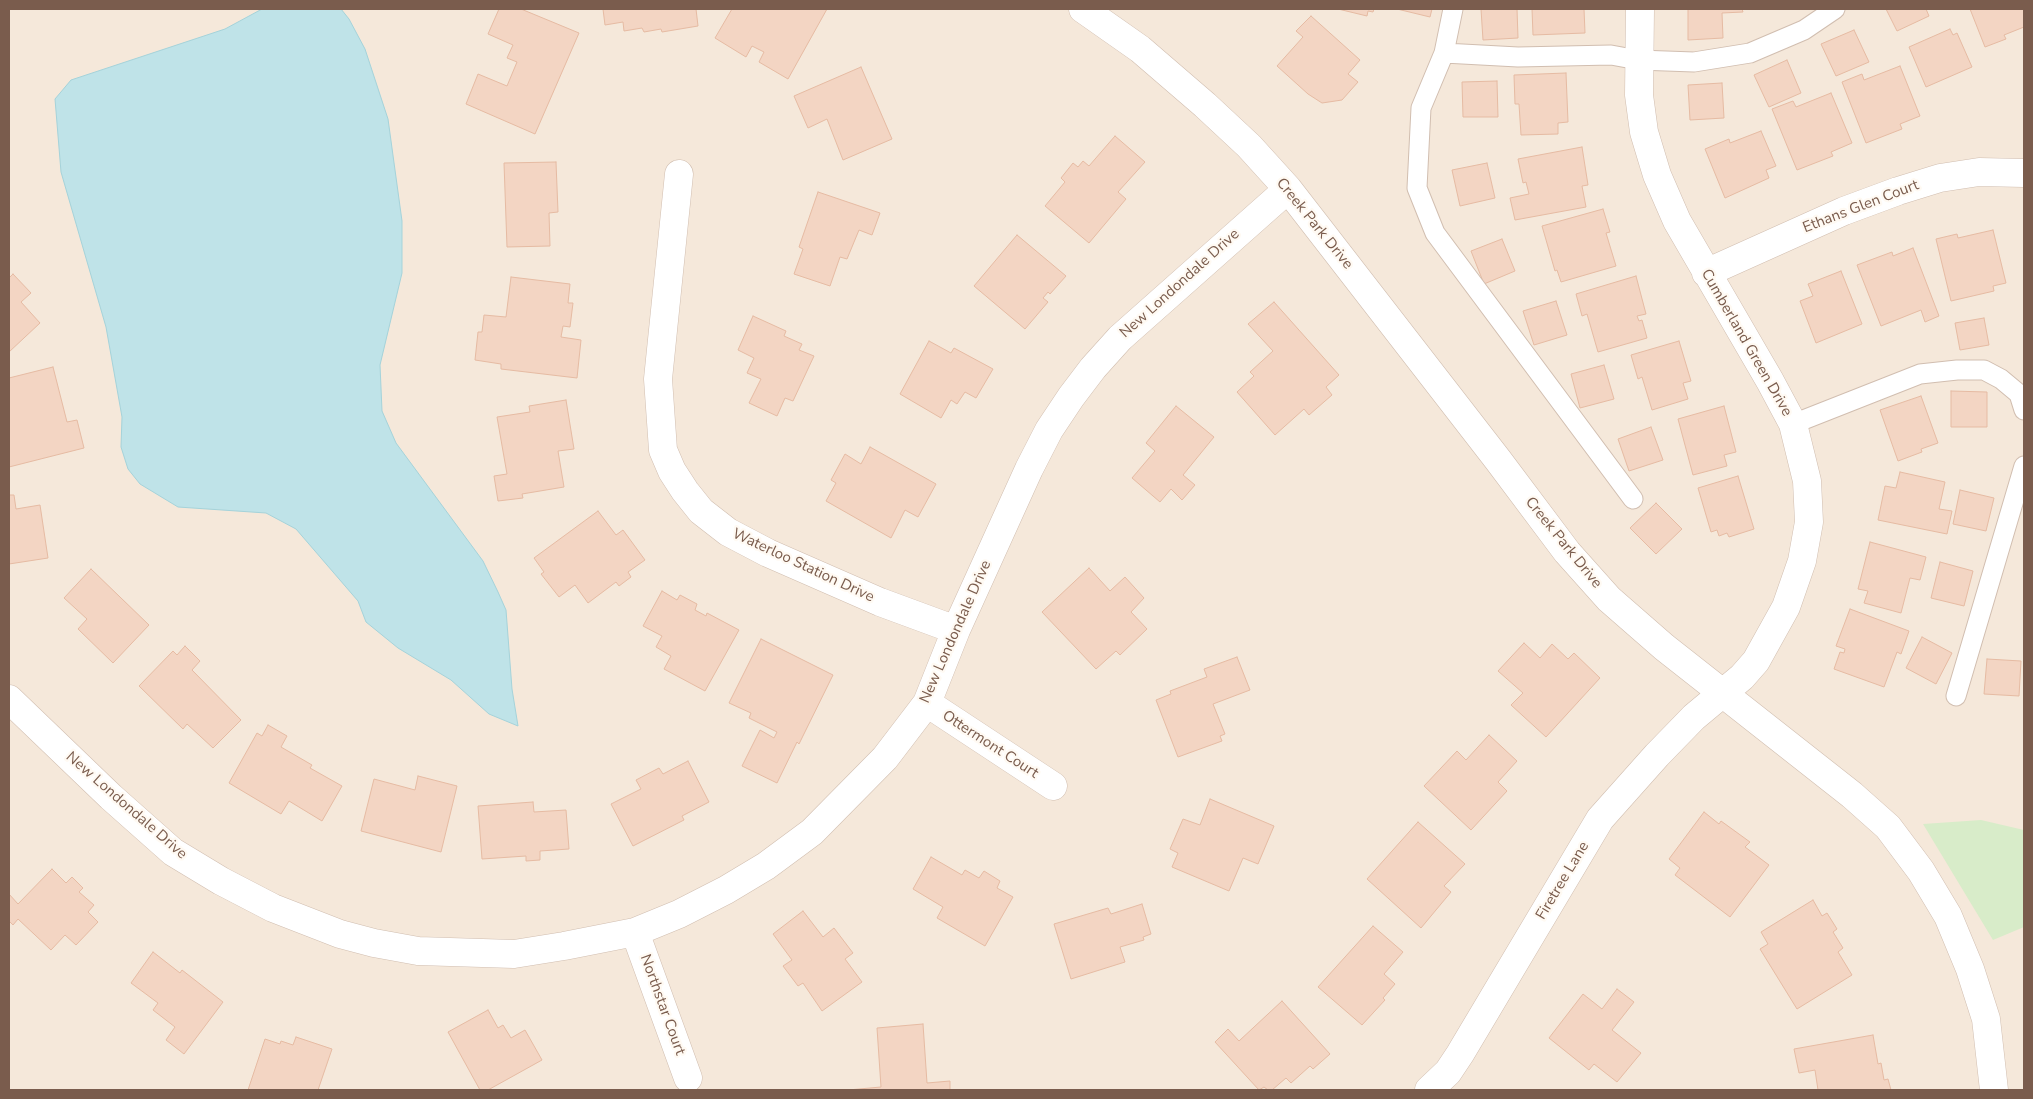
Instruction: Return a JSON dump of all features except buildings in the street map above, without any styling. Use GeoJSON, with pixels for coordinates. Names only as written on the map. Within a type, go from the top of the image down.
{"type":"FeatureCollection","features":[{"type":"Feature","properties":{"kind":"street","name":"Creek Park Drive"},"geometry":{"type":"LineString","coordinates":[[1083,9],[1140,50],[1206,105],[1249,146],[1288,189],[1567,552],[1609,599],[1664,647],[1852,795],[1888,827],[1921,871],[1948,916],[1970,969],[1986,1019],[1994,1090]]}},
{"type":"Feature","properties":{"kind":"street","name":"Cumberland Green Drive"},"geometry":{"type":"LineString","coordinates":[[1640,9],[1639,95],[1644,132],[1657,175],[1677,221],[1770,381],[1792,424],[1807,481],[1809,522],[1802,561],[1786,607],[1756,661],[1723,694]]}},
{"type":"Feature","properties":{"kind":"street","name":"Ethans Glen Court"},"geometry":{"type":"LineString","coordinates":[[1706,273],[1844,212],[1898,191],[1940,178],[1979,172],[2024,173]]}},
{"type":"Feature","properties":{"kind":"street","name":"Waterloo Station Drive"},"geometry":{"type":"LineString","coordinates":[[679,174],[658,379],[663,450],[672,471],[701,511],[728,532],[768,553],[880,602],[956,630]]}},
{"type":"Feature","properties":{"kind":"street","name":"New Londondale Drive"},"geometry":{"type":"LineString","coordinates":[[9,700],[111,797],[173,852],[221,881],[273,908],[340,934],[374,944],[418,951],[514,954],[635,932],[679,914],[726,890],[766,866],[812,832],[885,758],[927,703],[956,630],[1029,469],[1049,430],[1071,397],[1093,368],[1120,338],[1288,189]]}},
{"type":"Feature","properties":{"kind":"street","name":"Firetree Lane"},"geometry":{"type":"LineString","coordinates":[[1429,1090],[1448,1072],[1460,1054],[1600,818],[1656,755],[1694,717],[1723,694]]}},
{"type":"Feature","properties":{"kind":"street","name":"Ottermont Court"},"geometry":{"type":"LineString","coordinates":[[927,703],[1053,786]]}},
{"type":"Feature","properties":{"kind":"street","name":"Northstar Court"},"geometry":{"type":"LineString","coordinates":[[635,932],[688,1078]]}},
{"type":"Feature","properties":{"kind":"lane"},"geometry":{"type":"LineString","coordinates":[[1453,9],[1444,53],[1420,108],[1417,188],[1434,233],[1633,499]]}},
{"type":"Feature","properties":{"kind":"lane"},"geometry":{"type":"LineString","coordinates":[[1444,53],[1518,56],[1611,55],[1638,60],[1694,62],[1750,53],[1804,30],[1835,9]]}},
{"type":"Feature","properties":{"kind":"lane"},"geometry":{"type":"LineString","coordinates":[[1792,424],[1920,374],[1957,370],[1984,370],[2001,379],[2019,394],[2024,410]]}},
{"type":"Feature","properties":{"kind":"lane"},"geometry":{"type":"LineString","coordinates":[[1956,696],[2024,466]]}},
{"type":"Feature","properties":{"kind":"shaded area"},"geometry":{"type":"Polygon","coordinates":[[[9,9],[2024,9],[2024,1090],[9,1090],[9,9]]]}},
{"type":"Feature","properties":{"kind":"green space"},"geometry":{"type":"Polygon","coordinates":[[[1981,820],[2024,830],[2024,927],[1993,940],[1923,824],[1981,820]]]}},
{"type":"Feature","properties":{"kind":"water"},"geometry":{"type":"Polygon","coordinates":[[[262,9],[341,9],[349,19],[365,49],[388,119],[402,221],[402,273],[380,365],[382,411],[396,443],[483,561],[506,610],[512,689],[518,726],[489,714],[451,680],[398,648],[366,622],[358,601],[296,529],[266,513],[178,507],[140,484],[128,469],[121,447],[122,417],[106,327],[61,172],[55,99],[71,80],[225,29],[262,9]]]}}]}
